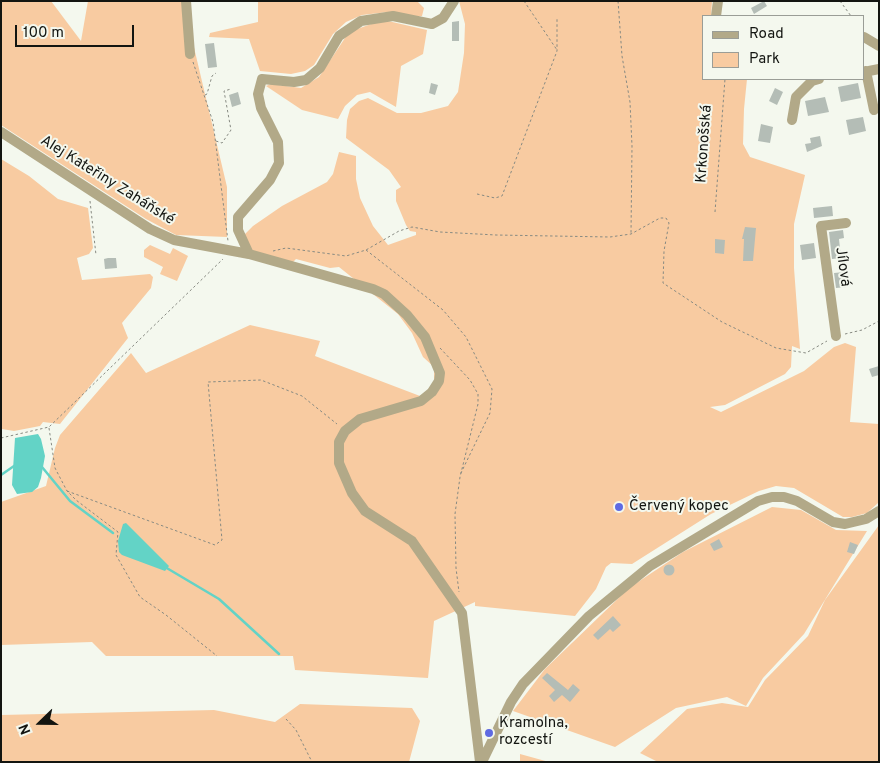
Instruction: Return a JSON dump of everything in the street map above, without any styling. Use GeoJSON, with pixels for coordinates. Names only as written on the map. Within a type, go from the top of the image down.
{"type":"FeatureCollection","features":[{"type":"Feature","properties":{"kind":"street"},"geometry":{"type":"LineString","coordinates":[[186,1],[190,54]]}},
{"type":"Feature","properties":{"kind":"street"},"geometry":{"type":"LineString","coordinates":[[249,254],[238,230],[238,217],[270,180],[279,163],[278,142],[261,108],[258,94],[262,79],[294,82],[306,80],[320,68],[339,36],[361,21],[393,16],[432,24],[443,18],[454,1]]}},
{"type":"Feature","properties":{"kind":"street"},"geometry":{"type":"LineString","coordinates":[[716,15],[718,1]]}},
{"type":"Feature","properties":{"kind":"street"},"geometry":{"type":"LineString","coordinates":[[865,38],[879,46]]}},
{"type":"Feature","properties":{"kind":"street"},"geometry":{"type":"LineString","coordinates":[[874,110],[865,71],[879,70]]}},
{"type":"Feature","properties":{"kind":"street"},"geometry":{"type":"LineString","coordinates":[[792,120],[796,97],[816,80]]}},
{"type":"Feature","properties":{"kind":"street","name":"Alej Kateřiny Zaháňské"},"geometry":{"type":"LineString","coordinates":[[1,132],[150,229],[174,240],[230,252],[249,254],[373,289],[384,294],[407,315],[425,337],[433,352],[440,373],[440,381],[432,392],[421,401],[360,419],[345,431]]}},
{"type":"Feature","properties":{"kind":"street","name":"Jílová"},"geometry":{"type":"LineString","coordinates":[[836,336],[821,226],[846,223]]}},
{"type":"Feature","properties":{"kind":"street"},"geometry":{"type":"LineString","coordinates":[[345,431],[339,442],[339,463],[352,493],[365,511],[412,542],[462,613],[481,762]]}},
{"type":"Feature","properties":{"kind":"street"},"geometry":{"type":"LineString","coordinates":[[481,762],[523,684],[590,616],[650,566],[752,504],[772,497],[784,497],[797,501],[833,522],[845,524],[866,519],[879,511]]}},
{"type":"Feature","properties":{"kind":"path"},"geometry":{"type":"LineString","coordinates":[[524,1],[557,51]]}},
{"type":"Feature","properties":{"kind":"path"},"geometry":{"type":"LineString","coordinates":[[618,1],[622,56],[630,102],[631,234]]}},
{"type":"Feature","properties":{"kind":"path"},"geometry":{"type":"LineString","coordinates":[[840,1],[850,15]]}},
{"type":"Feature","properties":{"kind":"path"},"geometry":{"type":"LineString","coordinates":[[477,194],[495,198],[502,196],[557,51],[557,18]]}},
{"type":"Feature","properties":{"kind":"path"},"geometry":{"type":"LineString","coordinates":[[1,438],[49,427],[230,252],[213,122],[190,54]]}},
{"type":"Feature","properties":{"kind":"path"},"geometry":{"type":"LineString","coordinates":[[204,95],[207,94],[212,76],[216,73]]}},
{"type":"Feature","properties":{"kind":"path","name":"Krkonošská"},"geometry":{"type":"LineString","coordinates":[[715,212],[725,80]]}},
{"type":"Feature","properties":{"kind":"path"},"geometry":{"type":"LineString","coordinates":[[215,141],[222,143],[232,130],[224,91],[231,89]]}},
{"type":"Feature","properties":{"kind":"path"},"geometry":{"type":"LineString","coordinates":[[93,192],[90,202],[95,230],[96,255]]}},
{"type":"Feature","properties":{"kind":"path"},"geometry":{"type":"LineString","coordinates":[[261,258],[274,251],[286,248],[346,256],[366,250],[399,231],[412,227],[440,232],[496,235],[610,237],[631,234],[660,218],[666,218],[668,224],[664,251],[663,283],[722,322],[776,348],[806,353],[836,336],[862,330],[879,321]]}},
{"type":"Feature","properties":{"kind":"path"},"geometry":{"type":"LineString","coordinates":[[366,250],[443,310],[466,337],[492,390],[490,413],[460,477]]}},
{"type":"Feature","properties":{"kind":"path"},"geometry":{"type":"LineString","coordinates":[[440,348],[470,380],[478,394],[478,404],[460,477],[455,514],[456,568],[459,595]]}},
{"type":"Feature","properties":{"kind":"path"},"geometry":{"type":"LineString","coordinates":[[68,491],[215,545],[222,540],[208,382],[261,380],[302,396],[345,431]]}},
{"type":"Feature","properties":{"kind":"path"},"geometry":{"type":"LineString","coordinates":[[49,427],[55,468],[68,491],[118,532],[116,555],[140,597],[166,614],[217,656]]}},
{"type":"Feature","properties":{"kind":"path"},"geometry":{"type":"LineString","coordinates":[[286,719],[296,730],[312,762]]}},
{"type":"Feature","properties":{"kind":"green space"},"geometry":{"type":"Polygon","coordinates":[[[1,1],[51,1],[81,41],[88,1],[183,1],[227,187],[227,237],[176,235],[146,219],[1,125],[1,1]]]}},
{"type":"Feature","properties":{"kind":"green space"},"geometry":{"type":"Polygon","coordinates":[[[258,1],[417,1],[424,8],[422,16],[415,17],[388,12],[362,15],[346,22],[333,34],[314,65],[305,71],[291,74],[260,71],[249,39],[209,37],[210,33],[258,22],[258,1]]]}},
{"type":"Feature","properties":{"kind":"green space"},"geometry":{"type":"Polygon","coordinates":[[[459,1],[712,1],[711,15],[702,15],[702,80],[747,80],[743,144],[750,157],[805,175],[794,224],[794,268],[800,349],[792,346],[791,367],[785,374],[725,405],[710,407],[721,412],[804,371],[834,347],[845,343],[856,347],[850,422],[879,424],[878,503],[867,513],[843,517],[794,488],[776,486],[759,491],[711,514],[632,564],[611,563],[606,567],[596,589],[575,616],[475,606],[475,602],[434,621],[428,678],[295,670],[293,656],[106,656],[92,642],[1,645],[1,502],[46,486],[60,435],[131,353],[146,373],[250,325],[320,341],[315,356],[420,396],[427,391],[434,381],[434,367],[423,357],[412,333],[398,314],[339,267],[330,268],[296,259],[291,264],[251,251],[242,237],[253,226],[282,206],[327,182],[333,174],[339,152],[356,156],[356,179],[360,198],[373,226],[388,245],[416,235],[416,232],[410,231],[406,225],[396,201],[396,190],[401,187],[389,170],[346,138],[347,120],[350,109],[359,101],[368,98],[397,113],[421,113],[448,106],[458,92],[464,53],[465,24],[459,1]]]}},
{"type":"Feature","properties":{"kind":"green space"},"geometry":{"type":"Polygon","coordinates":[[[388,21],[427,30],[423,54],[401,66],[396,107],[370,92],[357,95],[345,106],[338,119],[302,110],[266,86],[271,84],[301,88],[319,77],[349,32],[374,23],[388,21]]]}},
{"type":"Feature","properties":{"kind":"green space"},"geometry":{"type":"Polygon","coordinates":[[[1,159],[29,176],[58,199],[88,208],[93,248],[89,254],[77,258],[82,280],[150,274],[153,277],[151,288],[122,323],[128,338],[60,424],[43,422],[40,426],[14,431],[2,429],[1,436],[1,159]]]}},
{"type":"Feature","properties":{"kind":"green space"},"geometry":{"type":"Polygon","coordinates":[[[150,245],[170,254],[173,248],[188,256],[177,281],[160,274],[163,267],[144,257],[144,250],[150,245]]]}},
{"type":"Feature","properties":{"kind":"green space"},"geometry":{"type":"Polygon","coordinates":[[[772,507],[801,510],[836,530],[867,531],[804,634],[763,678],[746,706],[727,697],[676,708],[615,747],[513,711],[545,669],[629,588],[683,552],[772,507]]]}},
{"type":"Feature","properties":{"kind":"green space"},"geometry":{"type":"Polygon","coordinates":[[[879,525],[879,762],[658,762],[640,753],[687,709],[722,703],[748,707],[765,680],[808,636],[825,600],[879,525]]]}},
{"type":"Feature","properties":{"kind":"green space"},"geometry":{"type":"Polygon","coordinates":[[[300,704],[412,708],[420,721],[409,762],[1,762],[1,715],[214,710],[275,722],[300,704]]]}},
{"type":"Feature","properties":{"kind":"green space"},"geometry":{"type":"Polygon","coordinates":[[[520,754],[549,762],[520,762],[520,754]]]}},
{"type":"Feature","properties":{"kind":"water"},"geometry":{"type":"Polygon","coordinates":[[[38,434],[45,456],[38,487],[32,492],[17,494],[12,485],[15,438],[38,434]]]}},
{"type":"Feature","properties":{"kind":"water"},"geometry":{"type":"Polygon","coordinates":[[[126,523],[169,566],[165,571],[122,555],[119,552],[118,541],[123,524],[126,523]]]}},
{"type":"Feature","properties":{"kind":"building"},"geometry":{"type":"Polygon","coordinates":[[[764,1],[767,6],[754,14],[751,8],[764,1]]]}},
{"type":"Feature","properties":{"kind":"building"},"geometry":{"type":"Polygon","coordinates":[[[459,21],[459,41],[452,41],[452,22],[459,21]]]}},
{"type":"Feature","properties":{"kind":"building"},"geometry":{"type":"Polygon","coordinates":[[[214,43],[217,67],[208,68],[205,44],[214,43]]]}},
{"type":"Feature","properties":{"kind":"building"},"geometry":{"type":"Polygon","coordinates":[[[431,83],[438,85],[435,95],[429,93],[431,83]]]}},
{"type":"Feature","properties":{"kind":"building"},"geometry":{"type":"Polygon","coordinates":[[[858,83],[861,98],[841,102],[838,87],[858,83]]]}},
{"type":"Feature","properties":{"kind":"building"},"geometry":{"type":"Polygon","coordinates":[[[775,88],[783,92],[777,105],[769,101],[775,88]]]}},
{"type":"Feature","properties":{"kind":"building"},"geometry":{"type":"Polygon","coordinates":[[[238,92],[241,104],[232,107],[229,95],[238,92]]]}},
{"type":"Feature","properties":{"kind":"building"},"geometry":{"type":"Polygon","coordinates":[[[825,97],[829,112],[808,116],[805,101],[825,97]]]}},
{"type":"Feature","properties":{"kind":"building"},"geometry":{"type":"Polygon","coordinates":[[[863,117],[866,131],[849,135],[846,120],[863,117]]]}},
{"type":"Feature","properties":{"kind":"building"},"geometry":{"type":"Polygon","coordinates":[[[761,124],[773,127],[770,143],[758,141],[761,124]]]}},
{"type":"Feature","properties":{"kind":"building"},"geometry":{"type":"Polygon","coordinates":[[[820,136],[822,146],[807,152],[805,144],[811,143],[810,138],[820,136]]]}},
{"type":"Feature","properties":{"kind":"building"},"geometry":{"type":"Polygon","coordinates":[[[832,206],[833,216],[814,218],[813,208],[832,206]]]}},
{"type":"Feature","properties":{"kind":"building"},"geometry":{"type":"Polygon","coordinates":[[[745,227],[756,228],[753,261],[743,261],[744,239],[742,239],[745,227]]]}},
{"type":"Feature","properties":{"kind":"building"},"geometry":{"type":"Polygon","coordinates":[[[843,230],[844,238],[839,239],[841,258],[832,259],[829,232],[843,230]]]}},
{"type":"Feature","properties":{"kind":"building"},"geometry":{"type":"Polygon","coordinates":[[[715,239],[725,240],[724,254],[715,253],[715,239]]]}},
{"type":"Feature","properties":{"kind":"building"},"geometry":{"type":"Polygon","coordinates":[[[814,243],[816,258],[802,260],[800,245],[814,243]]]}},
{"type":"Feature","properties":{"kind":"building"},"geometry":{"type":"Polygon","coordinates":[[[116,258],[117,268],[105,269],[104,259],[116,258]]]}},
{"type":"Feature","properties":{"kind":"building"},"geometry":{"type":"Polygon","coordinates":[[[845,272],[847,287],[836,288],[834,273],[845,272]]]}},
{"type":"Feature","properties":{"kind":"building"},"geometry":{"type":"Polygon","coordinates":[[[879,366],[879,375],[872,377],[869,369],[879,366]]]}},
{"type":"Feature","properties":{"kind":"building"},"geometry":{"type":"Polygon","coordinates":[[[719,539],[723,547],[714,551],[710,544],[719,539]]]}},
{"type":"Feature","properties":{"kind":"building"},"geometry":{"type":"Polygon","coordinates":[[[850,542],[858,545],[854,554],[847,552],[850,542]]]}},
{"type":"Feature","properties":{"kind":"building"},"geometry":{"type":"Polygon","coordinates":[[[667,565],[671,565],[674,570],[673,574],[667,575],[664,572],[664,568],[667,565]]]}},
{"type":"Feature","properties":{"kind":"building"},"geometry":{"type":"Polygon","coordinates":[[[613,616],[621,625],[613,632],[610,629],[598,640],[593,635],[613,616]]]}},
{"type":"Feature","properties":{"kind":"building"},"geometry":{"type":"Polygon","coordinates":[[[547,673],[568,690],[573,684],[580,690],[570,702],[562,695],[554,702],[549,696],[555,690],[542,678],[547,673]]]}},
{"type":"Feature","properties":{"kind":"waterway"},"geometry":{"type":"LineString","coordinates":[[1,475],[14,466]]}},
{"type":"Feature","properties":{"kind":"waterway"},"geometry":{"type":"LineString","coordinates":[[42,467],[70,501],[113,533]]}},
{"type":"Feature","properties":{"kind":"waterway"},"geometry":{"type":"LineString","coordinates":[[165,567],[219,599],[279,654]]}},
{"type":"Feature","properties":{"kind":"place","name":"Červený kopec"},"geometry":{"type":"Point","coordinates":[619,507]}},
{"type":"Feature","properties":{"kind":"place","name":"Kramolna, rozcestí"},"geometry":{"type":"Point","coordinates":[489,733]}}]}
